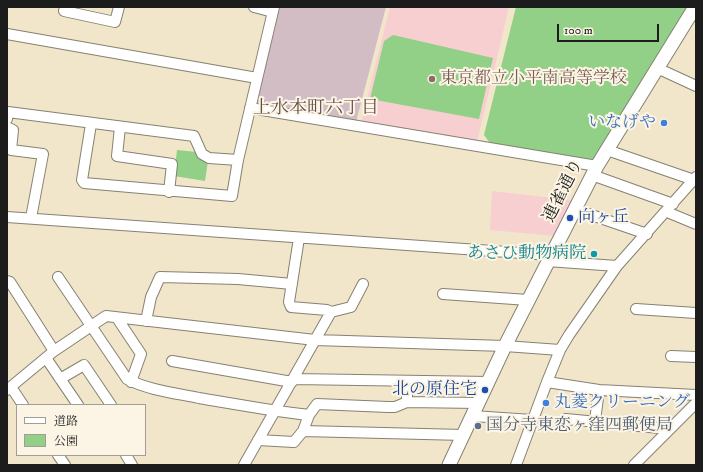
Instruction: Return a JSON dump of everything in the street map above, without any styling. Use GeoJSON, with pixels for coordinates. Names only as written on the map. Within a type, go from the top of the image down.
{"type":"FeatureCollection","features":[{"type":"Feature","properties":{"kind":"main road","name":"連雀通り"},"geometry":{"type":"LineString","coordinates":[[449,465],[505,346],[594,170],[695,7]]}},
{"type":"Feature","properties":{"kind":"street"},"geometry":{"type":"LineString","coordinates":[[65,7],[64,11],[115,22],[119,7]]}},
{"type":"Feature","properties":{"kind":"street"},"geometry":{"type":"LineString","coordinates":[[91,124],[82,180],[84,183],[169,192],[232,196],[238,160],[274,9],[254,7]]}},
{"type":"Feature","properties":{"kind":"street"},"geometry":{"type":"LineString","coordinates":[[7,34],[257,78]]}},
{"type":"Feature","properties":{"kind":"street"},"geometry":{"type":"LineString","coordinates":[[657,68],[696,86]]}},
{"type":"Feature","properties":{"kind":"street"},"geometry":{"type":"LineString","coordinates":[[250,108],[594,170],[670,208],[696,224]]}},
{"type":"Feature","properties":{"kind":"street"},"geometry":{"type":"LineString","coordinates":[[7,119],[8,112],[91,124],[194,136],[202,154],[209,158],[238,160]]}},
{"type":"Feature","properties":{"kind":"street"},"geometry":{"type":"LineString","coordinates":[[7,127],[13,130],[11,150],[43,154],[31,218]]}},
{"type":"Feature","properties":{"kind":"street"},"geometry":{"type":"LineString","coordinates":[[120,127],[117,156],[172,164],[169,192]]}},
{"type":"Feature","properties":{"kind":"street"},"geometry":{"type":"LineString","coordinates":[[516,465],[560,350],[617,266],[695,179],[607,150]]}},
{"type":"Feature","properties":{"kind":"street"},"geometry":{"type":"LineString","coordinates":[[574,209],[647,234]]}},
{"type":"Feature","properties":{"kind":"street"},"geometry":{"type":"LineString","coordinates":[[7,217],[549,258],[617,266]]}},
{"type":"Feature","properties":{"kind":"street"},"geometry":{"type":"LineString","coordinates":[[299,238],[289,302],[291,307],[327,310],[331,312],[351,307],[363,284]]}},
{"type":"Feature","properties":{"kind":"street"},"geometry":{"type":"LineString","coordinates":[[58,277],[127,379],[132,382],[171,393],[275,412],[309,415]]}},
{"type":"Feature","properties":{"kind":"street"},"geometry":{"type":"LineString","coordinates":[[146,321],[152,297],[160,277],[238,279],[292,284]]}},
{"type":"Feature","properties":{"kind":"street"},"geometry":{"type":"LineString","coordinates":[[7,281],[10,282],[21,298],[54,351]]}},
{"type":"Feature","properties":{"kind":"street"},"geometry":{"type":"LineString","coordinates":[[443,294],[528,300]]}},
{"type":"Feature","properties":{"kind":"street"},"geometry":{"type":"LineString","coordinates":[[636,309],[696,313]]}},
{"type":"Feature","properties":{"kind":"street"},"geometry":{"type":"LineString","coordinates":[[244,465],[331,312]]}},
{"type":"Feature","properties":{"kind":"street"},"geometry":{"type":"LineString","coordinates":[[23,404],[9,388],[54,351],[106,316],[315,340],[505,346],[560,350]]}},
{"type":"Feature","properties":{"kind":"street"},"geometry":{"type":"LineString","coordinates":[[117,318],[142,354],[132,382]]}},
{"type":"Feature","properties":{"kind":"street"},"geometry":{"type":"LineString","coordinates":[[671,356],[696,357]]}},
{"type":"Feature","properties":{"kind":"street"},"geometry":{"type":"LineString","coordinates":[[46,358],[77,404]]}},
{"type":"Feature","properties":{"kind":"street"},"geometry":{"type":"LineString","coordinates":[[172,361],[293,380],[488,382]]}},
{"type":"Feature","properties":{"kind":"street"},"geometry":{"type":"LineString","coordinates":[[60,379],[84,364],[110,404]]}},
{"type":"Feature","properties":{"kind":"street"},"geometry":{"type":"LineString","coordinates":[[407,381],[407,402]]}},
{"type":"Feature","properties":{"kind":"street"},"geometry":{"type":"LineString","coordinates":[[547,382],[599,390],[696,395]]}},
{"type":"Feature","properties":{"kind":"street"},"geometry":{"type":"LineString","coordinates":[[595,421],[599,390]]}},
{"type":"Feature","properties":{"kind":"street"},"geometry":{"type":"LineString","coordinates":[[258,440],[294,442],[303,431],[309,415],[317,404],[395,407],[407,402],[479,403]]}},
{"type":"Feature","properties":{"kind":"street"},"geometry":{"type":"LineString","coordinates":[[634,465],[696,403]]}},
{"type":"Feature","properties":{"kind":"street"},"geometry":{"type":"LineString","coordinates":[[473,416],[532,420]]}},
{"type":"Feature","properties":{"kind":"street"},"geometry":{"type":"LineString","coordinates":[[566,419],[670,429]]}},
{"type":"Feature","properties":{"kind":"street"},"geometry":{"type":"LineString","coordinates":[[303,431],[464,435]]}},
{"type":"Feature","properties":{"kind":"street"},"geometry":{"type":"LineString","coordinates":[[59,456],[65,465]]}},
{"type":"Feature","properties":{"kind":"street"},"geometry":{"type":"LineString","coordinates":[[127,456],[132,465]]}},
{"type":"Feature","properties":{"kind":"shaded area"},"geometry":{"type":"Polygon","coordinates":[[[280,7],[386,7],[356,122],[259,105],[256,100],[280,7]]]}},
{"type":"Feature","properties":{"kind":"shaded area","name":"東京都立小平南高等学校"},"geometry":{"type":"Polygon","coordinates":[[[390,7],[509,7],[477,142],[361,123],[390,7]]]}},
{"type":"Feature","properties":{"kind":"shaded area"},"geometry":{"type":"Polygon","coordinates":[[[492,191],[572,200],[555,236],[490,230],[492,191]]]}},
{"type":"Feature","properties":{"kind":"green space"},"geometry":{"type":"Polygon","coordinates":[[[516,7],[682,7],[689,9],[594,162],[490,143],[484,135],[516,7]]]}},
{"type":"Feature","properties":{"kind":"green space"},"geometry":{"type":"Polygon","coordinates":[[[393,35],[493,58],[479,119],[370,99],[384,41],[393,35]]]}},
{"type":"Feature","properties":{"kind":"green space"},"geometry":{"type":"Polygon","coordinates":[[[177,150],[197,152],[208,161],[205,181],[174,176],[177,150]]]}},
{"type":"Feature","properties":{"kind":"place","name":"東京都立小平南高等学校"},"geometry":{"type":"Point","coordinates":[432,79]}},
{"type":"Feature","properties":{"kind":"place","name":"いなげや"},"geometry":{"type":"Point","coordinates":[664,123]}},
{"type":"Feature","properties":{"kind":"place","name":"向ヶ丘"},"geometry":{"type":"Point","coordinates":[570,218]}},
{"type":"Feature","properties":{"kind":"place","name":"あさひ動物病院"},"geometry":{"type":"Point","coordinates":[594,254]}},
{"type":"Feature","properties":{"kind":"place","name":"北の原住宅"},"geometry":{"type":"Point","coordinates":[485,390]}},
{"type":"Feature","properties":{"kind":"place","name":"丸菱クリーニング"},"geometry":{"type":"Point","coordinates":[546,403]}},
{"type":"Feature","properties":{"kind":"place","name":"国分寺東恋ヶ窪四郵便局"},"geometry":{"type":"Point","coordinates":[478,426]}},
{"type":"Feature","properties":{"kind":"district","name":"上水本町六丁目"},"geometry":{"type":"Point","coordinates":[316,109]}}]}
